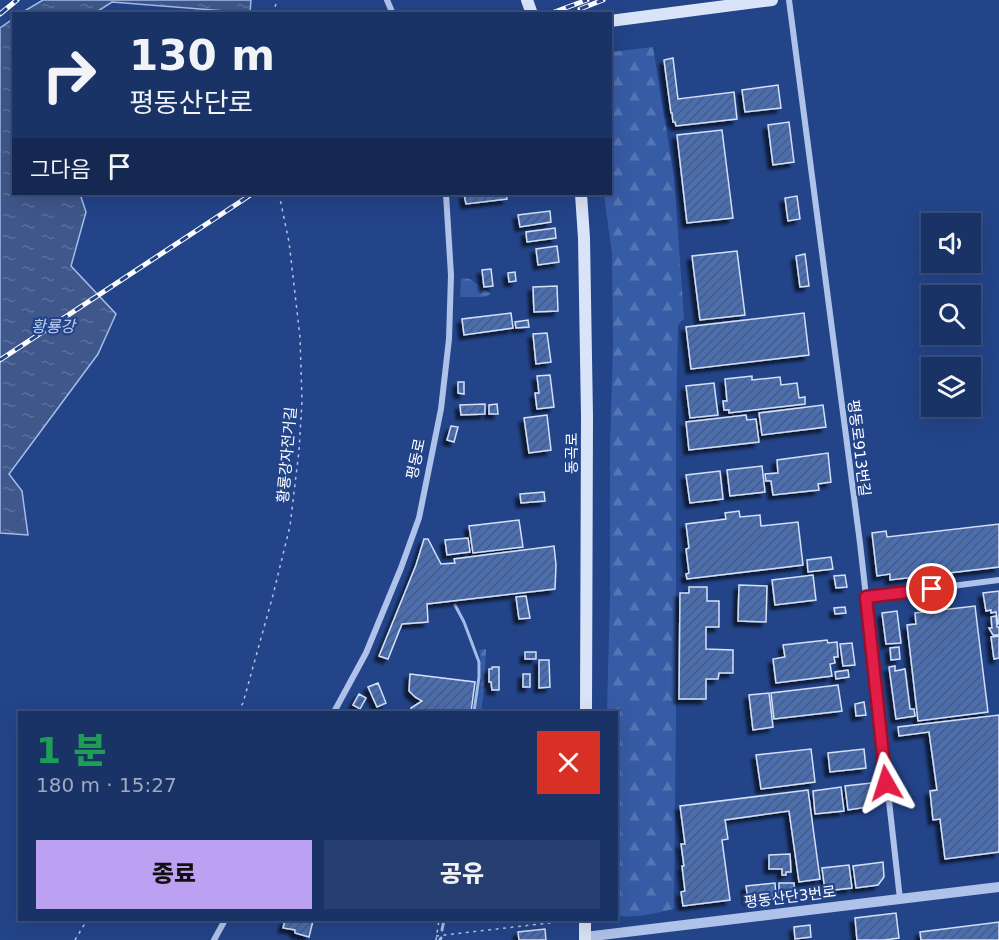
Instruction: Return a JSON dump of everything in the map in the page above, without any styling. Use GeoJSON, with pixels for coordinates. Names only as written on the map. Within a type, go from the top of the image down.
{"type":"FeatureCollection","features":[{"type":"Feature","properties":{"kind":"main road"},"geometry":{"type":"LineString","coordinates":[[612,21],[772,0]]}},
{"type":"Feature","properties":{"kind":"main road","name":"동곡로"},"geometry":{"type":"LineString","coordinates":[[580,195],[584,238],[587,416],[586,711]]}},
{"type":"Feature","properties":{"kind":"main road"},"geometry":{"type":"LineString","coordinates":[[585,921],[585,939]]}},
{"type":"Feature","properties":{"kind":"street","name":"평동로913번길"},"geometry":{"type":"LineString","coordinates":[[789,0],[866,597],[900,899]]}},
{"type":"Feature","properties":{"kind":"street","name":"평동로"},"geometry":{"type":"LineString","coordinates":[[335,711],[366,653],[419,518],[441,409],[449,339],[452,275],[446,195]]}},
{"type":"Feature","properties":{"kind":"street"},"geometry":{"type":"LineString","coordinates":[[866,597],[999,580]]}},
{"type":"Feature","properties":{"kind":"street","name":"평동산단3번로"},"geometry":{"type":"LineString","coordinates":[[585,939],[999,887]]}},
{"type":"Feature","properties":{"kind":"street"},"geometry":{"type":"LineString","coordinates":[[214,940],[224,921]]}},
{"type":"Feature","properties":{"kind":"path","name":"황룡강자전거길"},"geometry":{"type":"LineString","coordinates":[[239,711],[243,703],[290,526],[300,451],[302,401],[300,337],[289,242],[279,195]]}},
{"type":"Feature","properties":{"kind":"path"},"geometry":{"type":"LineString","coordinates":[[75,940],[86,921]]}},
{"type":"Feature","properties":{"kind":"path"},"geometry":{"type":"LineString","coordinates":[[436,940],[439,921]]}},
{"type":"Feature","properties":{"kind":"path"},"geometry":{"type":"LineString","coordinates":[[436,936],[569,921]]}},
{"type":"Feature","properties":{"kind":"green space"},"geometry":{"type":"Polygon","coordinates":[[[653,47],[674,177],[684,318],[678,325],[676,421],[674,909],[630,917],[618,915],[618,711],[607,711],[613,346],[612,254],[604,195],[612,195],[612,52],[653,47]]]}},
{"type":"Feature","properties":{"kind":"green space"},"geometry":{"type":"Polygon","coordinates":[[[461,278],[470,279],[491,294],[484,297],[460,297],[461,278]]]}},
{"type":"Feature","properties":{"kind":"green space"},"geometry":{"type":"Polygon","coordinates":[[[486,649],[481,711],[476,711],[481,674],[479,650],[486,649]]]}},
{"type":"Feature","properties":{"kind":"water"},"geometry":{"type":"Polygon","coordinates":[[[43,0],[251,0],[250,12],[112,2],[97,12],[23,12],[43,0]]]}},
{"type":"Feature","properties":{"kind":"water","name":"황룡강"},"geometry":{"type":"Polygon","coordinates":[[[12,20],[12,195],[80,195],[86,212],[71,266],[116,314],[98,354],[9,474],[22,491],[28,535],[0,533],[0,28],[12,20]]]}},
{"type":"Feature","properties":{"kind":"building"},"geometry":{"type":"Polygon","coordinates":[[[673,58],[678,99],[734,92],[737,119],[676,126],[671,113],[664,60],[673,58]]]}},
{"type":"Feature","properties":{"kind":"building"},"geometry":{"type":"Polygon","coordinates":[[[778,85],[781,108],[745,112],[742,90],[778,85]]]}},
{"type":"Feature","properties":{"kind":"building"},"geometry":{"type":"Polygon","coordinates":[[[789,122],[794,162],[773,165],[768,125],[789,122]]]}},
{"type":"Feature","properties":{"kind":"building"},"geometry":{"type":"Polygon","coordinates":[[[722,130],[733,218],[687,223],[677,135],[722,130]]]}},
{"type":"Feature","properties":{"kind":"building"},"geometry":{"type":"Polygon","coordinates":[[[464,195],[506,195],[507,199],[466,204],[464,195]]]}},
{"type":"Feature","properties":{"kind":"building"},"geometry":{"type":"Polygon","coordinates":[[[797,196],[800,219],[788,221],[785,198],[797,196]]]}},
{"type":"Feature","properties":{"kind":"building"},"geometry":{"type":"Polygon","coordinates":[[[550,211],[551,222],[520,227],[518,215],[550,211]]]}},
{"type":"Feature","properties":{"kind":"building"},"geometry":{"type":"Polygon","coordinates":[[[555,228],[556,238],[527,242],[526,232],[555,228]]]}},
{"type":"Feature","properties":{"kind":"building"},"geometry":{"type":"Polygon","coordinates":[[[557,246],[559,262],[538,265],[536,249],[557,246]]]}},
{"type":"Feature","properties":{"kind":"building"},"geometry":{"type":"Polygon","coordinates":[[[737,251],[745,315],[700,320],[692,256],[737,251]]]}},
{"type":"Feature","properties":{"kind":"building"},"geometry":{"type":"Polygon","coordinates":[[[805,254],[809,286],[800,287],[796,256],[805,254]]]}},
{"type":"Feature","properties":{"kind":"building"},"geometry":{"type":"Polygon","coordinates":[[[491,269],[493,286],[484,287],[482,270],[491,269]]]}},
{"type":"Feature","properties":{"kind":"building"},"geometry":{"type":"Polygon","coordinates":[[[515,272],[516,281],[509,282],[508,273],[515,272]]]}},
{"type":"Feature","properties":{"kind":"building"},"geometry":{"type":"Polygon","coordinates":[[[557,286],[558,311],[534,312],[533,287],[557,286]]]}},
{"type":"Feature","properties":{"kind":"building"},"geometry":{"type":"Polygon","coordinates":[[[511,313],[513,328],[464,335],[462,319],[511,313]]]}},
{"type":"Feature","properties":{"kind":"building"},"geometry":{"type":"Polygon","coordinates":[[[804,313],[809,355],[691,369],[686,327],[804,313]]]}},
{"type":"Feature","properties":{"kind":"building"},"geometry":{"type":"Polygon","coordinates":[[[528,320],[529,327],[516,328],[515,322],[528,320]]]}},
{"type":"Feature","properties":{"kind":"building"},"geometry":{"type":"Polygon","coordinates":[[[547,333],[551,362],[536,364],[533,334],[547,333]]]}},
{"type":"Feature","properties":{"kind":"building"},"geometry":{"type":"Polygon","coordinates":[[[550,375],[554,407],[537,409],[535,393],[539,393],[537,376],[550,375]]]}},
{"type":"Feature","properties":{"kind":"building"},"geometry":{"type":"Polygon","coordinates":[[[752,376],[752,380],[780,377],[781,385],[797,383],[799,398],[805,397],[805,404],[729,413],[729,410],[724,410],[723,401],[727,401],[725,379],[752,376]]]}},
{"type":"Feature","properties":{"kind":"building"},"geometry":{"type":"Polygon","coordinates":[[[458,382],[464,382],[464,394],[458,393],[458,382]]]}},
{"type":"Feature","properties":{"kind":"building"},"geometry":{"type":"Polygon","coordinates":[[[714,383],[718,415],[690,418],[686,386],[714,383]]]}},
{"type":"Feature","properties":{"kind":"building"},"geometry":{"type":"Polygon","coordinates":[[[485,404],[485,414],[461,415],[460,405],[485,404]]]}},
{"type":"Feature","properties":{"kind":"building"},"geometry":{"type":"Polygon","coordinates":[[[497,404],[498,414],[489,414],[489,405],[497,404]]]}},
{"type":"Feature","properties":{"kind":"building"},"geometry":{"type":"Polygon","coordinates":[[[823,405],[826,427],[762,435],[759,413],[823,405]]]}},
{"type":"Feature","properties":{"kind":"building"},"geometry":{"type":"Polygon","coordinates":[[[547,415],[551,450],[529,453],[524,418],[547,415]]]}},
{"type":"Feature","properties":{"kind":"building"},"geometry":{"type":"Polygon","coordinates":[[[746,415],[747,420],[756,419],[759,442],[689,450],[686,422],[746,415]]]}},
{"type":"Feature","properties":{"kind":"building"},"geometry":{"type":"Polygon","coordinates":[[[451,426],[458,427],[454,442],[447,440],[451,426]]]}},
{"type":"Feature","properties":{"kind":"building"},"geometry":{"type":"Polygon","coordinates":[[[828,453],[831,482],[818,484],[819,490],[773,495],[771,481],[766,481],[765,474],[778,473],[777,460],[828,453]]]}},
{"type":"Feature","properties":{"kind":"building"},"geometry":{"type":"Polygon","coordinates":[[[762,466],[765,492],[730,496],[727,470],[762,466]]]}},
{"type":"Feature","properties":{"kind":"building"},"geometry":{"type":"Polygon","coordinates":[[[720,471],[723,499],[690,503],[686,475],[720,471]]]}},
{"type":"Feature","properties":{"kind":"building"},"geometry":{"type":"Polygon","coordinates":[[[544,492],[545,501],[521,503],[520,494],[544,492]]]}},
{"type":"Feature","properties":{"kind":"building"},"geometry":{"type":"Polygon","coordinates":[[[739,511],[740,517],[760,515],[761,526],[798,522],[803,565],[687,579],[686,574],[689,573],[686,549],[689,548],[686,524],[726,519],[725,513],[739,511]]]}},
{"type":"Feature","properties":{"kind":"building"},"geometry":{"type":"Polygon","coordinates":[[[519,520],[523,547],[473,553],[469,526],[519,520]]]}},
{"type":"Feature","properties":{"kind":"building"},"geometry":{"type":"Polygon","coordinates":[[[999,524],[999,567],[890,580],[890,574],[877,576],[872,533],[886,531],[887,537],[999,524]]]}},
{"type":"Feature","properties":{"kind":"building"},"geometry":{"type":"Polygon","coordinates":[[[468,538],[470,552],[447,555],[445,540],[468,538]]]}},
{"type":"Feature","properties":{"kind":"building"},"geometry":{"type":"Polygon","coordinates":[[[424,539],[428,539],[441,564],[455,563],[454,559],[554,546],[555,589],[427,604],[428,622],[402,624],[388,659],[379,656],[416,565],[424,539]]]}},
{"type":"Feature","properties":{"kind":"building"},"geometry":{"type":"Polygon","coordinates":[[[831,557],[833,569],[808,572],[807,560],[831,557]]]}},
{"type":"Feature","properties":{"kind":"building"},"geometry":{"type":"Polygon","coordinates":[[[813,575],[816,600],[775,605],[772,580],[813,575]]]}},
{"type":"Feature","properties":{"kind":"building"},"geometry":{"type":"Polygon","coordinates":[[[845,575],[847,587],[836,588],[834,576],[845,575]]]}},
{"type":"Feature","properties":{"kind":"building"},"geometry":{"type":"Polygon","coordinates":[[[739,585],[767,586],[766,622],[738,621],[739,585]]]}},
{"type":"Feature","properties":{"kind":"building"},"geometry":{"type":"Polygon","coordinates":[[[689,587],[707,587],[707,601],[719,601],[719,627],[706,627],[706,649],[733,650],[733,673],[719,673],[718,679],[706,679],[706,699],[679,699],[680,593],[689,593],[689,587]]]}},
{"type":"Feature","properties":{"kind":"building"},"geometry":{"type":"Polygon","coordinates":[[[999,591],[998,624],[996,612],[986,611],[983,593],[999,591]]]}},
{"type":"Feature","properties":{"kind":"building"},"geometry":{"type":"Polygon","coordinates":[[[526,596],[530,618],[519,619],[516,597],[526,596]]]}},
{"type":"Feature","properties":{"kind":"building"},"geometry":{"type":"Polygon","coordinates":[[[975,606],[988,712],[918,721],[907,625],[916,624],[915,613],[975,606]]]}},
{"type":"Feature","properties":{"kind":"building"},"geometry":{"type":"Polygon","coordinates":[[[845,607],[846,613],[835,614],[834,608],[845,607]]]}},
{"type":"Feature","properties":{"kind":"building"},"geometry":{"type":"Polygon","coordinates":[[[897,611],[901,643],[886,644],[882,613],[897,611]]]}},
{"type":"Feature","properties":{"kind":"building"},"geometry":{"type":"Polygon","coordinates":[[[996,616],[999,635],[993,635],[989,628],[992,628],[991,617],[996,616]]]}},
{"type":"Feature","properties":{"kind":"building"},"geometry":{"type":"Polygon","coordinates":[[[999,636],[999,658],[994,659],[991,637],[999,636]]]}},
{"type":"Feature","properties":{"kind":"building"},"geometry":{"type":"Polygon","coordinates":[[[827,640],[828,643],[837,642],[838,657],[834,657],[835,663],[830,664],[832,676],[776,683],[773,659],[785,657],[783,645],[827,640]]]}},
{"type":"Feature","properties":{"kind":"building"},"geometry":{"type":"Polygon","coordinates":[[[852,643],[855,665],[843,666],[840,644],[852,643]]]}},
{"type":"Feature","properties":{"kind":"building"},"geometry":{"type":"Polygon","coordinates":[[[899,647],[900,659],[891,660],[890,648],[899,647]]]}},
{"type":"Feature","properties":{"kind":"building"},"geometry":{"type":"Polygon","coordinates":[[[525,652],[536,652],[536,659],[525,659],[525,652]]]}},
{"type":"Feature","properties":{"kind":"building"},"geometry":{"type":"Polygon","coordinates":[[[539,660],[549,660],[550,687],[539,688],[539,660]]]}},
{"type":"Feature","properties":{"kind":"building"},"geometry":{"type":"Polygon","coordinates":[[[895,666],[895,671],[905,669],[910,709],[914,709],[915,716],[896,719],[889,667],[895,666]]]}},
{"type":"Feature","properties":{"kind":"building"},"geometry":{"type":"Polygon","coordinates":[[[499,667],[499,690],[492,690],[491,682],[489,682],[489,669],[499,667]]]}},
{"type":"Feature","properties":{"kind":"building"},"geometry":{"type":"Polygon","coordinates":[[[848,670],[849,677],[836,679],[835,672],[848,670]]]}},
{"type":"Feature","properties":{"kind":"building"},"geometry":{"type":"Polygon","coordinates":[[[410,674],[475,682],[471,711],[410,711],[422,701],[409,691],[410,674]]]}},
{"type":"Feature","properties":{"kind":"building"},"geometry":{"type":"Polygon","coordinates":[[[523,674],[530,674],[530,687],[523,687],[523,674]]]}},
{"type":"Feature","properties":{"kind":"building"},"geometry":{"type":"Polygon","coordinates":[[[378,683],[386,703],[377,707],[368,687],[378,683]]]}},
{"type":"Feature","properties":{"kind":"building"},"geometry":{"type":"Polygon","coordinates":[[[838,685],[842,711],[774,719],[771,693],[838,685]]]}},
{"type":"Feature","properties":{"kind":"building"},"geometry":{"type":"Polygon","coordinates":[[[769,693],[773,727],[753,730],[749,695],[769,693]]]}},
{"type":"Feature","properties":{"kind":"building"},"geometry":{"type":"Polygon","coordinates":[[[359,694],[366,698],[360,709],[353,705],[359,694]]]}},
{"type":"Feature","properties":{"kind":"building"},"geometry":{"type":"Polygon","coordinates":[[[864,702],[866,715],[856,716],[855,704],[864,702]]]}},
{"type":"Feature","properties":{"kind":"building"},"geometry":{"type":"Polygon","coordinates":[[[999,715],[999,852],[945,859],[940,819],[933,820],[930,791],[937,790],[929,732],[899,736],[898,727],[999,715]]]}},
{"type":"Feature","properties":{"kind":"building"},"geometry":{"type":"Polygon","coordinates":[[[811,749],[815,782],[761,789],[756,755],[811,749]]]}},
{"type":"Feature","properties":{"kind":"building"},"geometry":{"type":"Polygon","coordinates":[[[864,749],[866,768],[830,772],[828,753],[864,749]]]}},
{"type":"Feature","properties":{"kind":"building"},"geometry":{"type":"Polygon","coordinates":[[[871,783],[874,806],[848,810],[845,786],[871,783]]]}},
{"type":"Feature","properties":{"kind":"building"},"geometry":{"type":"Polygon","coordinates":[[[841,787],[844,811],[815,814],[813,791],[841,787]]]}},
{"type":"Feature","properties":{"kind":"building"},"geometry":{"type":"Polygon","coordinates":[[[808,790],[820,879],[799,882],[789,811],[725,820],[728,839],[722,840],[730,900],[683,906],[681,892],[685,891],[681,844],[685,844],[680,806],[808,790]]]}},
{"type":"Feature","properties":{"kind":"building"},"geometry":{"type":"Polygon","coordinates":[[[790,854],[791,872],[782,875],[782,869],[769,869],[769,855],[790,854]]]}},
{"type":"Feature","properties":{"kind":"building"},"geometry":{"type":"Polygon","coordinates":[[[883,862],[884,877],[878,885],[856,888],[853,866],[883,862]]]}},
{"type":"Feature","properties":{"kind":"building"},"geometry":{"type":"Polygon","coordinates":[[[849,865],[852,888],[825,891],[822,868],[849,865]]]}},
{"type":"Feature","properties":{"kind":"building"},"geometry":{"type":"Polygon","coordinates":[[[775,883],[776,897],[748,900],[746,886],[775,883]]]}},
{"type":"Feature","properties":{"kind":"building"},"geometry":{"type":"Polygon","coordinates":[[[779,883],[794,883],[795,896],[779,897],[779,883]]]}},
{"type":"Feature","properties":{"kind":"building"},"geometry":{"type":"Polygon","coordinates":[[[896,913],[899,938],[857,940],[855,918],[896,913]]]}},
{"type":"Feature","properties":{"kind":"building"},"geometry":{"type":"Polygon","coordinates":[[[285,921],[313,921],[309,937],[295,933],[295,930],[283,928],[285,921]]]}},
{"type":"Feature","properties":{"kind":"building"},"geometry":{"type":"Polygon","coordinates":[[[999,922],[999,940],[921,940],[920,932],[999,922]]]}},
{"type":"Feature","properties":{"kind":"building"},"geometry":{"type":"Polygon","coordinates":[[[810,925],[811,937],[795,939],[794,927],[810,925]]]}},
{"type":"Feature","properties":{"kind":"building"},"geometry":{"type":"Polygon","coordinates":[[[545,929],[546,940],[519,940],[518,932],[545,929]]]}},
{"type":"Feature","properties":{"kind":"waterway"},"geometry":{"type":"LineString","coordinates":[[455,605],[479,662],[474,711]]}},
{"type":"Feature","properties":{"kind":"waterway"},"geometry":{"type":"LineString","coordinates":[[442,930],[444,921]]}},
{"type":"Feature","properties":{"kind":"railway"},"geometry":{"type":"LineString","coordinates":[[0,14],[17,0]]}},
{"type":"Feature","properties":{"kind":"railway"},"geometry":{"type":"LineString","coordinates":[[554,12],[587,0]]}},
{"type":"Feature","properties":{"kind":"railway"},"geometry":{"type":"LineString","coordinates":[[580,9],[603,0]]}},
{"type":"Feature","properties":{"kind":"railway"},"geometry":{"type":"LineString","coordinates":[[0,360],[250,195]]}},
{"type":"Feature","properties":{"kind":"route"},"geometry":{"type":"LineString","coordinates":[[886,783],[866,597],[932,589]]}}]}
